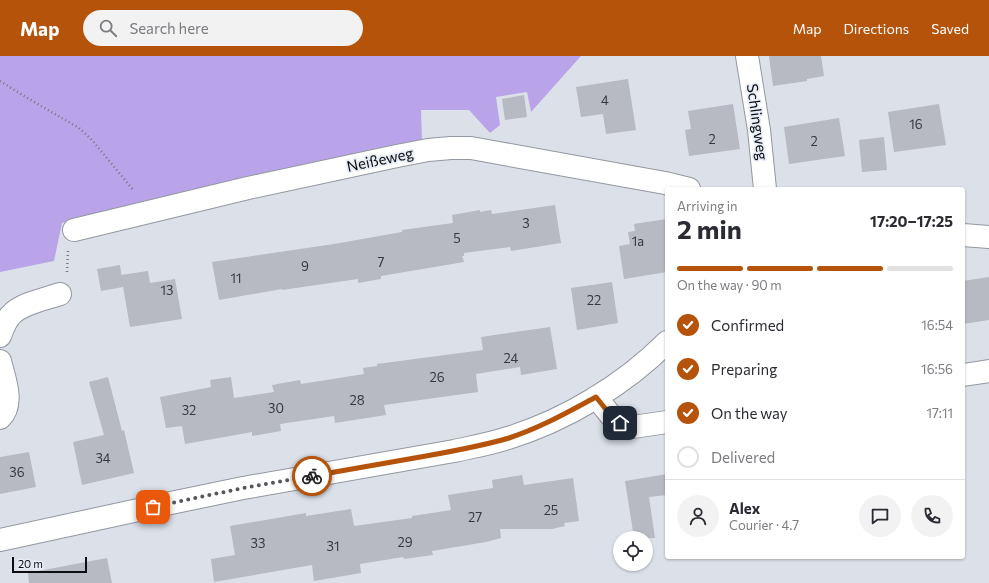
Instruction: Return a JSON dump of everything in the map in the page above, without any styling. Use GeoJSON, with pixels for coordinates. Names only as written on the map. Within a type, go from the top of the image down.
{"type":"FeatureCollection","features":[{"type":"Feature","properties":{"kind":"street","name":"Schlingweg"},"geometry":{"type":"LineString","coordinates":[[747,56],[759,130],[765,187]]}},
{"type":"Feature","properties":{"kind":"street","name":"Neißeweg"},"geometry":{"type":"LineString","coordinates":[[74,230],[248,188],[397,156],[428,150],[451,148],[471,148],[680,187]]}},
{"type":"Feature","properties":{"kind":"street"},"geometry":{"type":"LineString","coordinates":[[965,235],[989,238]]}},
{"type":"Feature","properties":{"kind":"street"},"geometry":{"type":"LineString","coordinates":[[0,336],[4,326],[12,314],[24,306],[60,294]]}},
{"type":"Feature","properties":{"kind":"street"},"geometry":{"type":"LineString","coordinates":[[0,540],[236,490],[489,444],[509,438],[560,417],[612,388],[665,344]]}},
{"type":"Feature","properties":{"kind":"street"},"geometry":{"type":"LineString","coordinates":[[0,361],[7,393],[7,404],[3,415],[0,418]]}},
{"type":"Feature","properties":{"kind":"street"},"geometry":{"type":"LineString","coordinates":[[965,375],[989,371]]}},
{"type":"Feature","properties":{"kind":"street"},"geometry":{"type":"LineString","coordinates":[[596,397],[612,417],[625,426],[633,427],[665,422]]}},
{"type":"Feature","properties":{"kind":"path"},"geometry":{"type":"LineString","coordinates":[[0,81],[79,128],[92,140],[151,212]]}},
{"type":"Feature","properties":{"kind":"path"},"geometry":{"type":"LineString","coordinates":[[60,294],[66,280],[68,240],[74,230]]}},
{"type":"Feature","properties":{"kind":"shaded area"},"geometry":{"type":"Polygon","coordinates":[[[0,56],[581,56],[531,112],[527,92],[496,97],[500,125],[490,133],[469,110],[421,110],[422,143],[62,223],[54,261],[0,272],[0,56]]]}},
{"type":"Feature","properties":{"kind":"building"},"geometry":{"type":"Polygon","coordinates":[[[769,56],[821,56],[824,76],[807,79],[807,81],[773,86],[769,56]]]}},
{"type":"Feature","properties":{"kind":"building"},"geometry":{"type":"Polygon","coordinates":[[[628,79],[636,130],[606,134],[603,114],[581,117],[576,87],[628,79]]]}},
{"type":"Feature","properties":{"kind":"building"},"geometry":{"type":"Polygon","coordinates":[[[524,95],[527,117],[505,120],[502,99],[524,95]]]}},
{"type":"Feature","properties":{"kind":"building"},"geometry":{"type":"Polygon","coordinates":[[[733,104],[740,149],[689,156],[685,130],[691,129],[688,111],[733,104]]]}},
{"type":"Feature","properties":{"kind":"building"},"geometry":{"type":"Polygon","coordinates":[[[939,104],[946,145],[894,152],[888,112],[939,104]]]}},
{"type":"Feature","properties":{"kind":"building"},"geometry":{"type":"Polygon","coordinates":[[[839,118],[845,156],[789,164],[784,127],[839,118]]]}},
{"type":"Feature","properties":{"kind":"building"},"geometry":{"type":"Polygon","coordinates":[[[884,137],[887,170],[862,172],[859,140],[884,137]]]}},
{"type":"Feature","properties":{"kind":"building"},"geometry":{"type":"Polygon","coordinates":[[[555,205],[561,243],[511,251],[510,247],[464,253],[464,256],[462,256],[464,262],[381,276],[381,279],[358,283],[358,279],[282,289],[219,300],[212,262],[334,244],[402,232],[402,230],[453,223],[452,215],[480,210],[480,212],[491,210],[492,214],[555,205]]]}},
{"type":"Feature","properties":{"kind":"building"},"geometry":{"type":"Polygon","coordinates":[[[665,219],[665,272],[624,279],[619,246],[630,244],[628,232],[635,231],[634,224],[665,219]]]}},
{"type":"Feature","properties":{"kind":"building"},"geometry":{"type":"Polygon","coordinates":[[[120,265],[123,287],[101,291],[97,269],[120,265]]]}},
{"type":"Feature","properties":{"kind":"building"},"geometry":{"type":"Polygon","coordinates":[[[148,271],[150,283],[175,279],[182,319],[130,327],[121,275],[148,271]]]}},
{"type":"Feature","properties":{"kind":"building"},"geometry":{"type":"Polygon","coordinates":[[[989,277],[989,320],[965,324],[965,281],[989,277]]]}},
{"type":"Feature","properties":{"kind":"building"},"geometry":{"type":"Polygon","coordinates":[[[612,282],[618,323],[577,330],[571,288],[612,282]]]}},
{"type":"Feature","properties":{"kind":"building"},"geometry":{"type":"Polygon","coordinates":[[[550,327],[557,369],[521,375],[520,367],[476,374],[478,392],[384,405],[386,415],[335,423],[334,416],[280,424],[281,431],[252,436],[252,432],[185,444],[182,426],[166,428],[160,397],[211,387],[210,380],[231,377],[234,398],[274,392],[272,385],[300,380],[301,384],[364,374],[363,368],[377,366],[377,364],[483,350],[481,337],[550,327]]]}},
{"type":"Feature","properties":{"kind":"building"},"geometry":{"type":"Polygon","coordinates":[[[108,377],[122,431],[124,430],[134,473],[82,485],[73,442],[104,435],[89,382],[108,377]]]}},
{"type":"Feature","properties":{"kind":"building"},"geometry":{"type":"Polygon","coordinates":[[[29,452],[36,487],[0,494],[0,457],[29,452]]]}},
{"type":"Feature","properties":{"kind":"building"},"geometry":{"type":"Polygon","coordinates":[[[665,474],[665,495],[649,497],[655,538],[653,538],[653,531],[633,531],[625,481],[665,474]]]}},
{"type":"Feature","properties":{"kind":"building"},"geometry":{"type":"Polygon","coordinates":[[[522,475],[524,485],[573,478],[579,521],[564,523],[565,526],[552,529],[500,529],[501,538],[432,551],[433,555],[404,559],[403,557],[360,564],[361,573],[314,581],[312,565],[214,582],[211,559],[235,555],[230,526],[306,513],[306,516],[351,509],[354,526],[412,518],[412,516],[451,510],[448,495],[493,488],[492,480],[522,475]]]}},
{"type":"Feature","properties":{"kind":"building"},"geometry":{"type":"Polygon","coordinates":[[[107,558],[112,583],[29,583],[28,573],[107,558]]]}},
{"type":"Feature","properties":{"kind":"way so far"},"geometry":{"type":"LineString","coordinates":[[153,507],[243,488],[312,476]]}},
{"type":"Feature","properties":{"kind":"route"},"geometry":{"type":"LineString","coordinates":[[312,476],[489,444],[535,428],[560,417],[596,397],[612,417],[620,423]]}}]}
